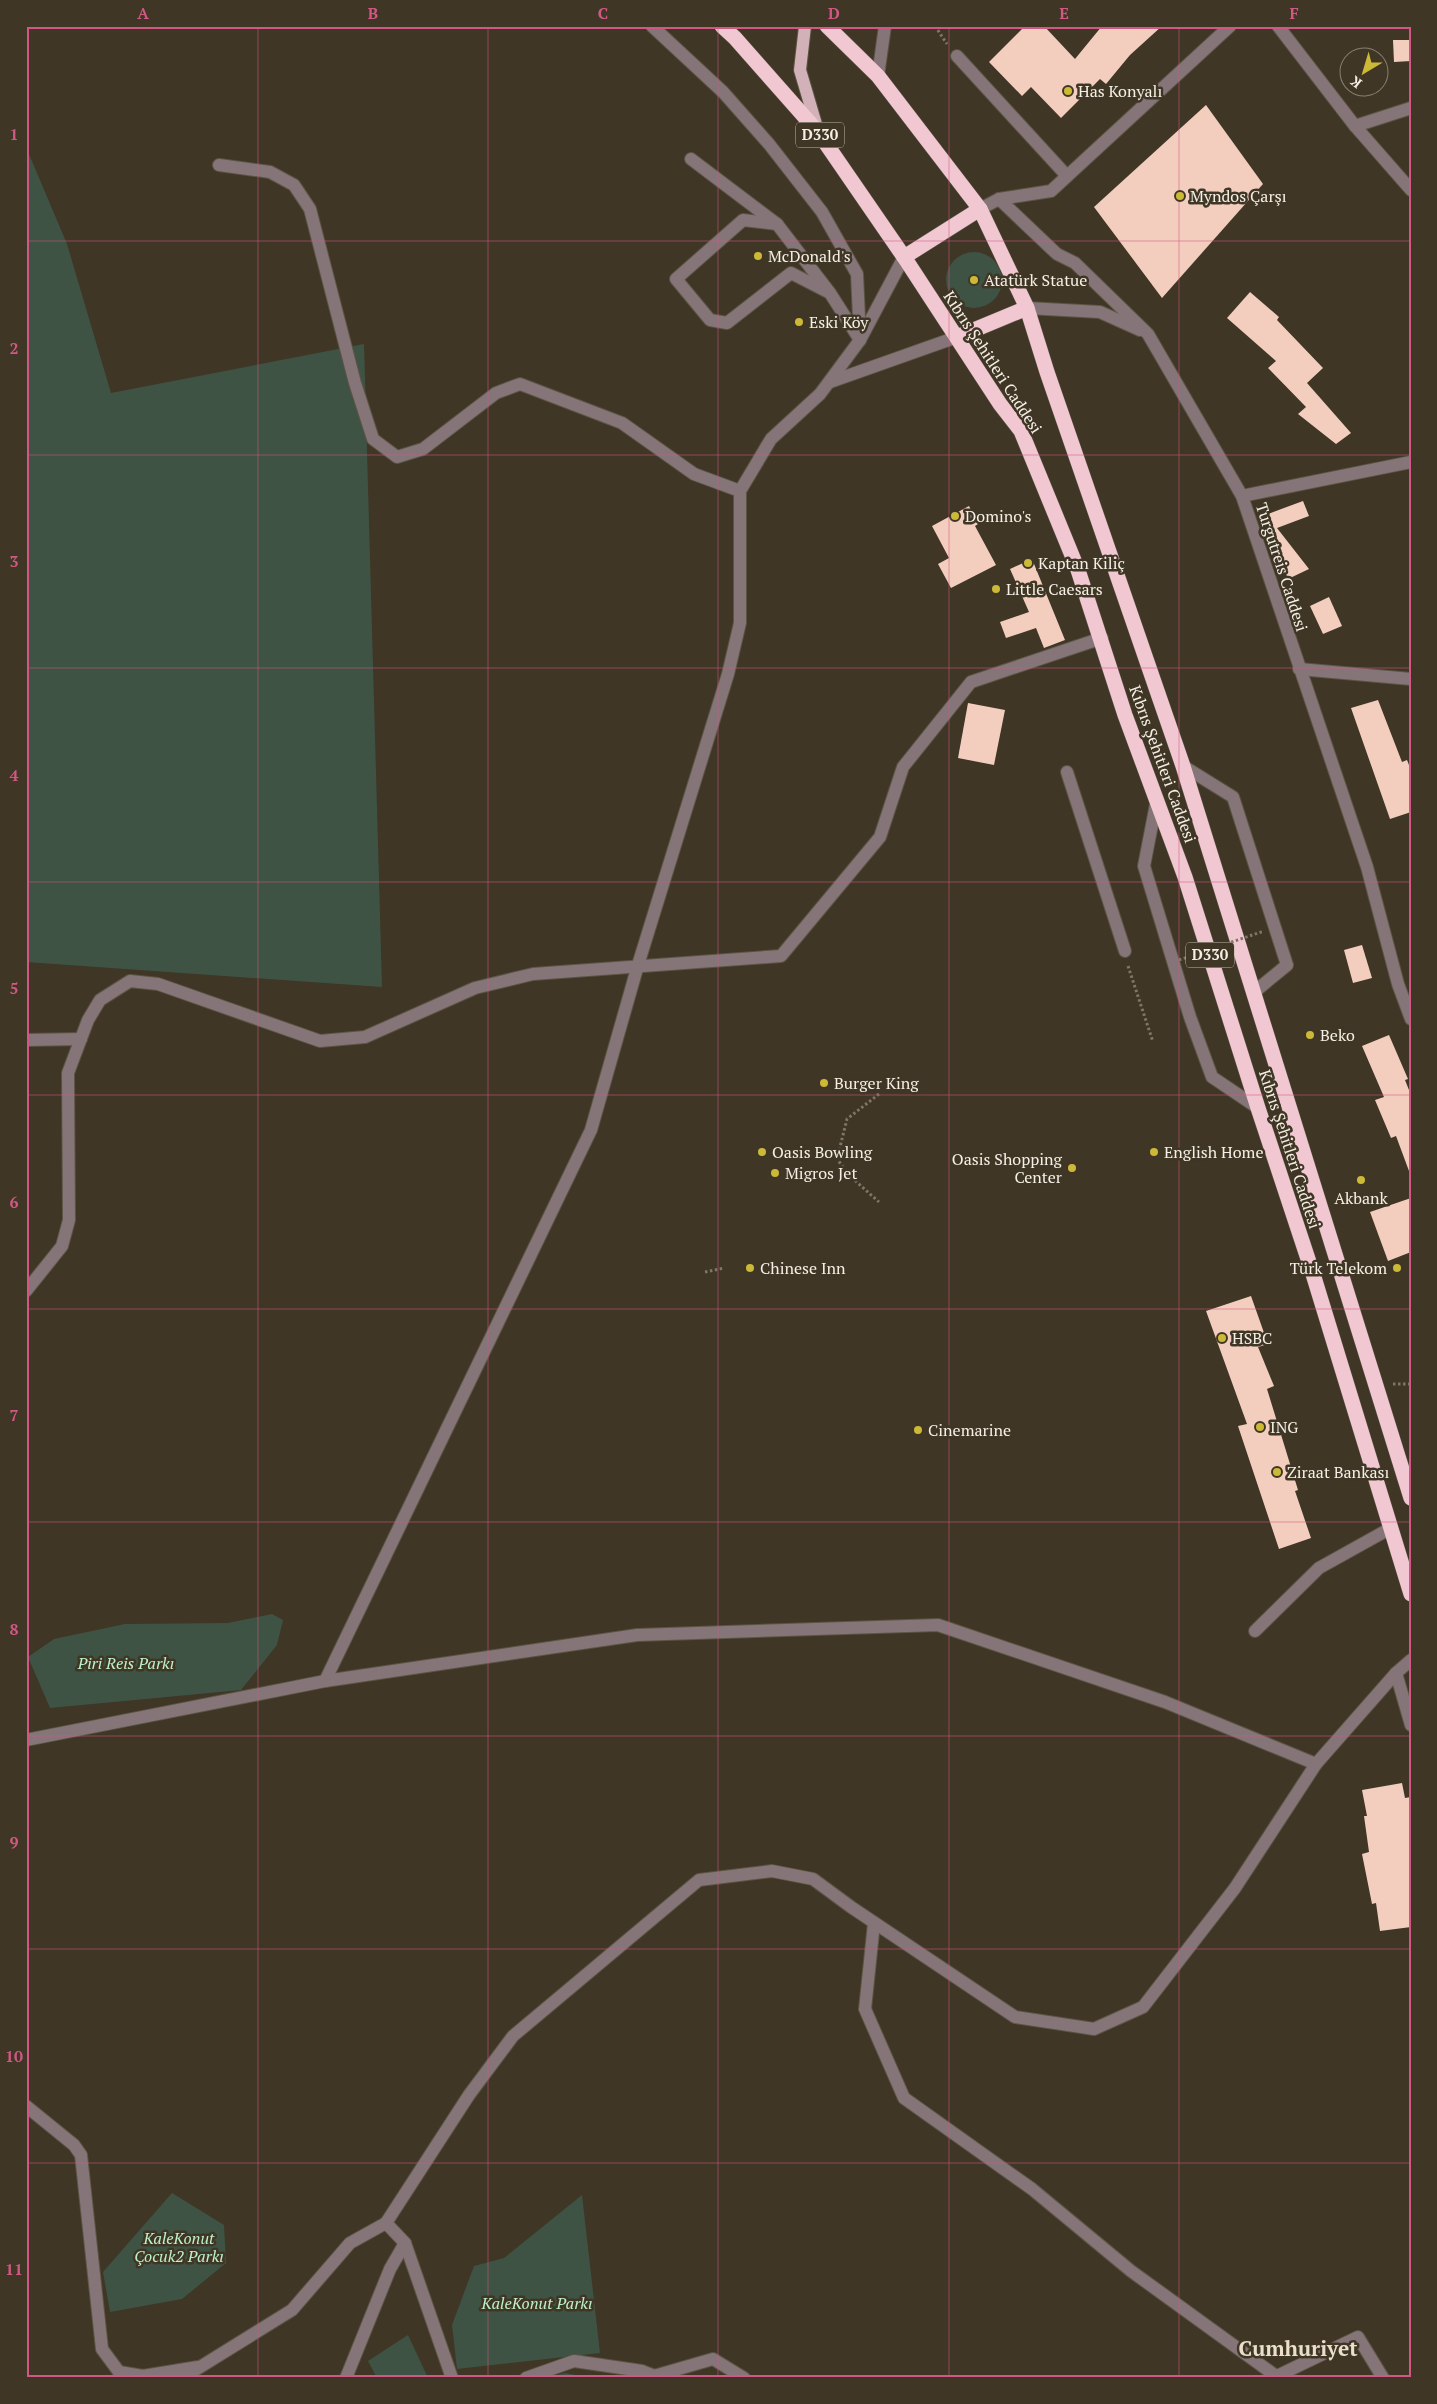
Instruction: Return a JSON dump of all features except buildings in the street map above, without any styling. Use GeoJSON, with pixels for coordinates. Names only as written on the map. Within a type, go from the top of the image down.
{"type":"FeatureCollection","features":[{"type":"Feature","properties":{"kind":"highway","name":"Kıbrıs Şehitleri Caddesi"},"geometry":{"type":"LineString","coordinates":[[722,26],[736,38],[818,132],[904,256],[1000,404],[1021,431],[1078,570],[1102,638],[1125,715],[1185,877],[1313,1274],[1411,1594]]}},
{"type":"Feature","properties":{"kind":"highway","name":"Kıbrıs Şehitleri Caddesi"},"geometry":{"type":"LineString","coordinates":[[827,26],[878,76],[980,209],[1027,308],[1047,372],[1183,766],[1411,1498]]}},
{"type":"Feature","properties":{"kind":"highway"},"geometry":{"type":"LineString","coordinates":[[904,256],[980,209]]}},
{"type":"Feature","properties":{"kind":"highway"},"geometry":{"type":"LineString","coordinates":[[957,337],[1027,308]]}},
{"type":"Feature","properties":{"kind":"main road"},"geometry":{"type":"LineString","coordinates":[[805,26],[800,70],[818,132]]}},
{"type":"Feature","properties":{"kind":"street"},"geometry":{"type":"LineString","coordinates":[[652,26],[722,92],[769,144],[822,212],[857,274],[860,340]]}},
{"type":"Feature","properties":{"kind":"street"},"geometry":{"type":"LineString","coordinates":[[878,76],[885,26]]}},
{"type":"Feature","properties":{"kind":"street"},"geometry":{"type":"LineString","coordinates":[[980,209],[999,199],[1051,191],[1230,26]]}},
{"type":"Feature","properties":{"kind":"street"},"geometry":{"type":"LineString","coordinates":[[1278,26],[1354,126],[1411,190]]}},
{"type":"Feature","properties":{"kind":"street"},"geometry":{"type":"LineString","coordinates":[[957,56],[1067,176]]}},
{"type":"Feature","properties":{"kind":"street"},"geometry":{"type":"LineString","coordinates":[[1354,126],[1411,108]]}},
{"type":"Feature","properties":{"kind":"street"},"geometry":{"type":"LineString","coordinates":[[690,159],[776,224],[830,293],[860,340]]}},
{"type":"Feature","properties":{"kind":"street"},"geometry":{"type":"LineString","coordinates":[[219,165],[270,172],[294,185],[310,209],[355,384],[374,440],[397,457],[423,449],[496,393],[520,384],[622,423],[694,474],[740,491]]}},
{"type":"Feature","properties":{"kind":"street","name":"Turgutreis Caddesi"},"geometry":{"type":"LineString","coordinates":[[999,199],[1057,254],[1076,263],[1148,334],[1242,496],[1367,867],[1406,992],[1411,1019]]}},
{"type":"Feature","properties":{"kind":"street"},"geometry":{"type":"LineString","coordinates":[[776,224],[743,220],[676,279],[710,320],[727,323],[791,273],[830,293]]}},
{"type":"Feature","properties":{"kind":"street"},"geometry":{"type":"LineString","coordinates":[[325,1681],[591,1130],[638,965],[728,674],[740,623],[740,491],[771,439],[830,382],[860,340],[904,256]]}},
{"type":"Feature","properties":{"kind":"street"},"geometry":{"type":"LineString","coordinates":[[1027,308],[1100,312],[1148,334]]}},
{"type":"Feature","properties":{"kind":"street"},"geometry":{"type":"LineString","coordinates":[[830,382],[957,337]]}},
{"type":"Feature","properties":{"kind":"street"},"geometry":{"type":"LineString","coordinates":[[1242,496],[1411,462]]}},
{"type":"Feature","properties":{"kind":"street"},"geometry":{"type":"LineString","coordinates":[[26,1291],[62,1246],[69,1220],[68,1073],[88,1020],[100,1000],[130,980],[158,984],[320,1041],[364,1037],[475,988],[533,974],[781,956],[880,837],[903,767],[971,682],[1102,638]]}},
{"type":"Feature","properties":{"kind":"street"},"geometry":{"type":"LineString","coordinates":[[1299,669],[1411,679]]}},
{"type":"Feature","properties":{"kind":"street"},"geometry":{"type":"LineString","coordinates":[[1183,766],[1233,797],[1287,965],[1253,993]]}},
{"type":"Feature","properties":{"kind":"street"},"geometry":{"type":"LineString","coordinates":[[1067,772],[1126,956]]}},
{"type":"Feature","properties":{"kind":"street"},"geometry":{"type":"LineString","coordinates":[[1156,799],[1144,866],[1190,1017],[1212,1076],[1258,1108]]}},
{"type":"Feature","properties":{"kind":"street"},"geometry":{"type":"LineString","coordinates":[[26,1040],[81,1039]]}},
{"type":"Feature","properties":{"kind":"street"},"geometry":{"type":"LineString","coordinates":[[1255,1630],[1319,1568],[1391,1528]]}},
{"type":"Feature","properties":{"kind":"street"},"geometry":{"type":"LineString","coordinates":[[26,1740],[325,1681],[637,1634],[938,1625],[1165,1702],[1316,1764]]}},
{"type":"Feature","properties":{"kind":"street"},"geometry":{"type":"LineString","coordinates":[[183,2378],[292,2310],[350,2243],[386,2223],[469,2095],[513,2036],[699,1880],[772,1871],[813,1879],[874,1923],[1015,2017],[1094,2029],[1143,2007],[1235,1888],[1316,1764],[1396,1673],[1411,1660]]}},
{"type":"Feature","properties":{"kind":"street"},"geometry":{"type":"LineString","coordinates":[[1396,1673],[1411,1726]]}},
{"type":"Feature","properties":{"kind":"street"},"geometry":{"type":"LineString","coordinates":[[874,1923],[865,2009],[904,2098],[1032,2188],[1131,2271],[1274,2377],[1358,2337],[1383,2378]]}},
{"type":"Feature","properties":{"kind":"street"},"geometry":{"type":"LineString","coordinates":[[26,2106],[74,2145],[81,2156],[102,2349],[119,2372],[143,2376],[198,2367]]}},
{"type":"Feature","properties":{"kind":"street"},"geometry":{"type":"LineString","coordinates":[[386,2223],[405,2243],[452,2378]]}},
{"type":"Feature","properties":{"kind":"street"},"geometry":{"type":"LineString","coordinates":[[346,2378],[390,2269],[405,2243]]}},
{"type":"Feature","properties":{"kind":"street"},"geometry":{"type":"LineString","coordinates":[[526,2378],[574,2361],[642,2371],[657,2377],[713,2359],[744,2378]]}},
{"type":"Feature","properties":{"kind":"path"},"geometry":{"type":"LineString","coordinates":[[935,26],[957,56]]}},
{"type":"Feature","properties":{"kind":"path"},"geometry":{"type":"LineString","coordinates":[[1179,960],[1264,931]]}},
{"type":"Feature","properties":{"kind":"path"},"geometry":{"type":"LineString","coordinates":[[1126,956],[1153,1042]]}},
{"type":"Feature","properties":{"kind":"path"},"geometry":{"type":"LineString","coordinates":[[879,1094],[847,1119],[838,1159],[851,1177],[879,1202]]}},
{"type":"Feature","properties":{"kind":"path"},"geometry":{"type":"LineString","coordinates":[[705,1272],[724,1268]]}},
{"type":"Feature","properties":{"kind":"green space"},"geometry":{"type":"Polygon","coordinates":[[[26,147],[67,244],[111,393],[364,344],[382,987],[26,962],[26,147]]]}},
{"type":"Feature","properties":{"kind":"green space"},"geometry":{"type":"Polygon","coordinates":[[[974,252],[985,254],[994,260],[1000,269],[1002,280],[1000,291],[994,300],[985,306],[974,308],[963,306],[954,300],[948,291],[946,280],[948,269],[954,260],[963,254],[974,252]]]}},
{"type":"Feature","properties":{"kind":"green space","name":"Piri Reis Parkı"},"geometry":{"type":"Polygon","coordinates":[[[272,1614],[283,1620],[277,1645],[241,1690],[50,1708],[28,1657],[54,1639],[125,1624],[228,1623],[272,1614]]]}},
{"type":"Feature","properties":{"kind":"green space","name":"KaleKonut Çocuk2 Parkı"},"geometry":{"type":"Polygon","coordinates":[[[172,2193],[224,2225],[226,2263],[182,2299],[110,2312],[103,2272],[172,2193]]]}},
{"type":"Feature","properties":{"kind":"green space","name":"KaleKonut Parkı"},"geometry":{"type":"Polygon","coordinates":[[[582,2195],[600,2353],[457,2369],[452,2325],[474,2266],[504,2258],[582,2195]]]}},
{"type":"Feature","properties":{"kind":"green space"},"geometry":{"type":"Polygon","coordinates":[[[408,2335],[428,2378],[377,2378],[368,2361],[408,2335]]]}},
{"type":"Feature","properties":{"kind":"green space"},"geometry":{"type":"Polygon","coordinates":[[[565,2373],[593,2378],[545,2378],[565,2373]]]}},
{"type":"Feature","properties":{"kind":"place","name":"Has Konyalı"},"geometry":{"type":"Point","coordinates":[1068,91]}},
{"type":"Feature","properties":{"kind":"place","name":"Myndos Çarşı"},"geometry":{"type":"Point","coordinates":[1180,196]}},
{"type":"Feature","properties":{"kind":"place","name":"McDonald's"},"geometry":{"type":"Point","coordinates":[758,256]}},
{"type":"Feature","properties":{"kind":"place","name":"Atatürk Statue"},"geometry":{"type":"Point","coordinates":[974,280]}},
{"type":"Feature","properties":{"kind":"place","name":"Eski Köy"},"geometry":{"type":"Point","coordinates":[799,322]}},
{"type":"Feature","properties":{"kind":"place","name":"Domino's"},"geometry":{"type":"Point","coordinates":[955,516]}},
{"type":"Feature","properties":{"kind":"place","name":"Kaptan Kiliç"},"geometry":{"type":"Point","coordinates":[1028,563]}},
{"type":"Feature","properties":{"kind":"place","name":"Little Caesars"},"geometry":{"type":"Point","coordinates":[996,589]}},
{"type":"Feature","properties":{"kind":"place","name":"Beko"},"geometry":{"type":"Point","coordinates":[1310,1035]}},
{"type":"Feature","properties":{"kind":"place","name":"Burger King"},"geometry":{"type":"Point","coordinates":[824,1083]}},
{"type":"Feature","properties":{"kind":"place","name":"Oasis Bowling"},"geometry":{"type":"Point","coordinates":[762,1152]}},
{"type":"Feature","properties":{"kind":"place","name":"English Home"},"geometry":{"type":"Point","coordinates":[1154,1152]}},
{"type":"Feature","properties":{"kind":"place","name":"Oasis Shopping Center"},"geometry":{"type":"Point","coordinates":[1072,1168]}},
{"type":"Feature","properties":{"kind":"place","name":"Migros Jet"},"geometry":{"type":"Point","coordinates":[775,1173]}},
{"type":"Feature","properties":{"kind":"place","name":"Akbank"},"geometry":{"type":"Point","coordinates":[1361,1180]}},
{"type":"Feature","properties":{"kind":"place","name":"Chinese Inn"},"geometry":{"type":"Point","coordinates":[750,1268]}},
{"type":"Feature","properties":{"kind":"place","name":"Türk Telekom"},"geometry":{"type":"Point","coordinates":[1397,1268]}},
{"type":"Feature","properties":{"kind":"place","name":"HSBC"},"geometry":{"type":"Point","coordinates":[1222,1338]}},
{"type":"Feature","properties":{"kind":"place","name":"ING"},"geometry":{"type":"Point","coordinates":[1260,1427]}},
{"type":"Feature","properties":{"kind":"place","name":"Cinemarine"},"geometry":{"type":"Point","coordinates":[918,1430]}},
{"type":"Feature","properties":{"kind":"place","name":"Ziraat Bankası"},"geometry":{"type":"Point","coordinates":[1277,1472]}},
{"type":"Feature","properties":{"kind":"district","name":"Cumhuriyet"},"geometry":{"type":"Point","coordinates":[1298,2349]}}]}
